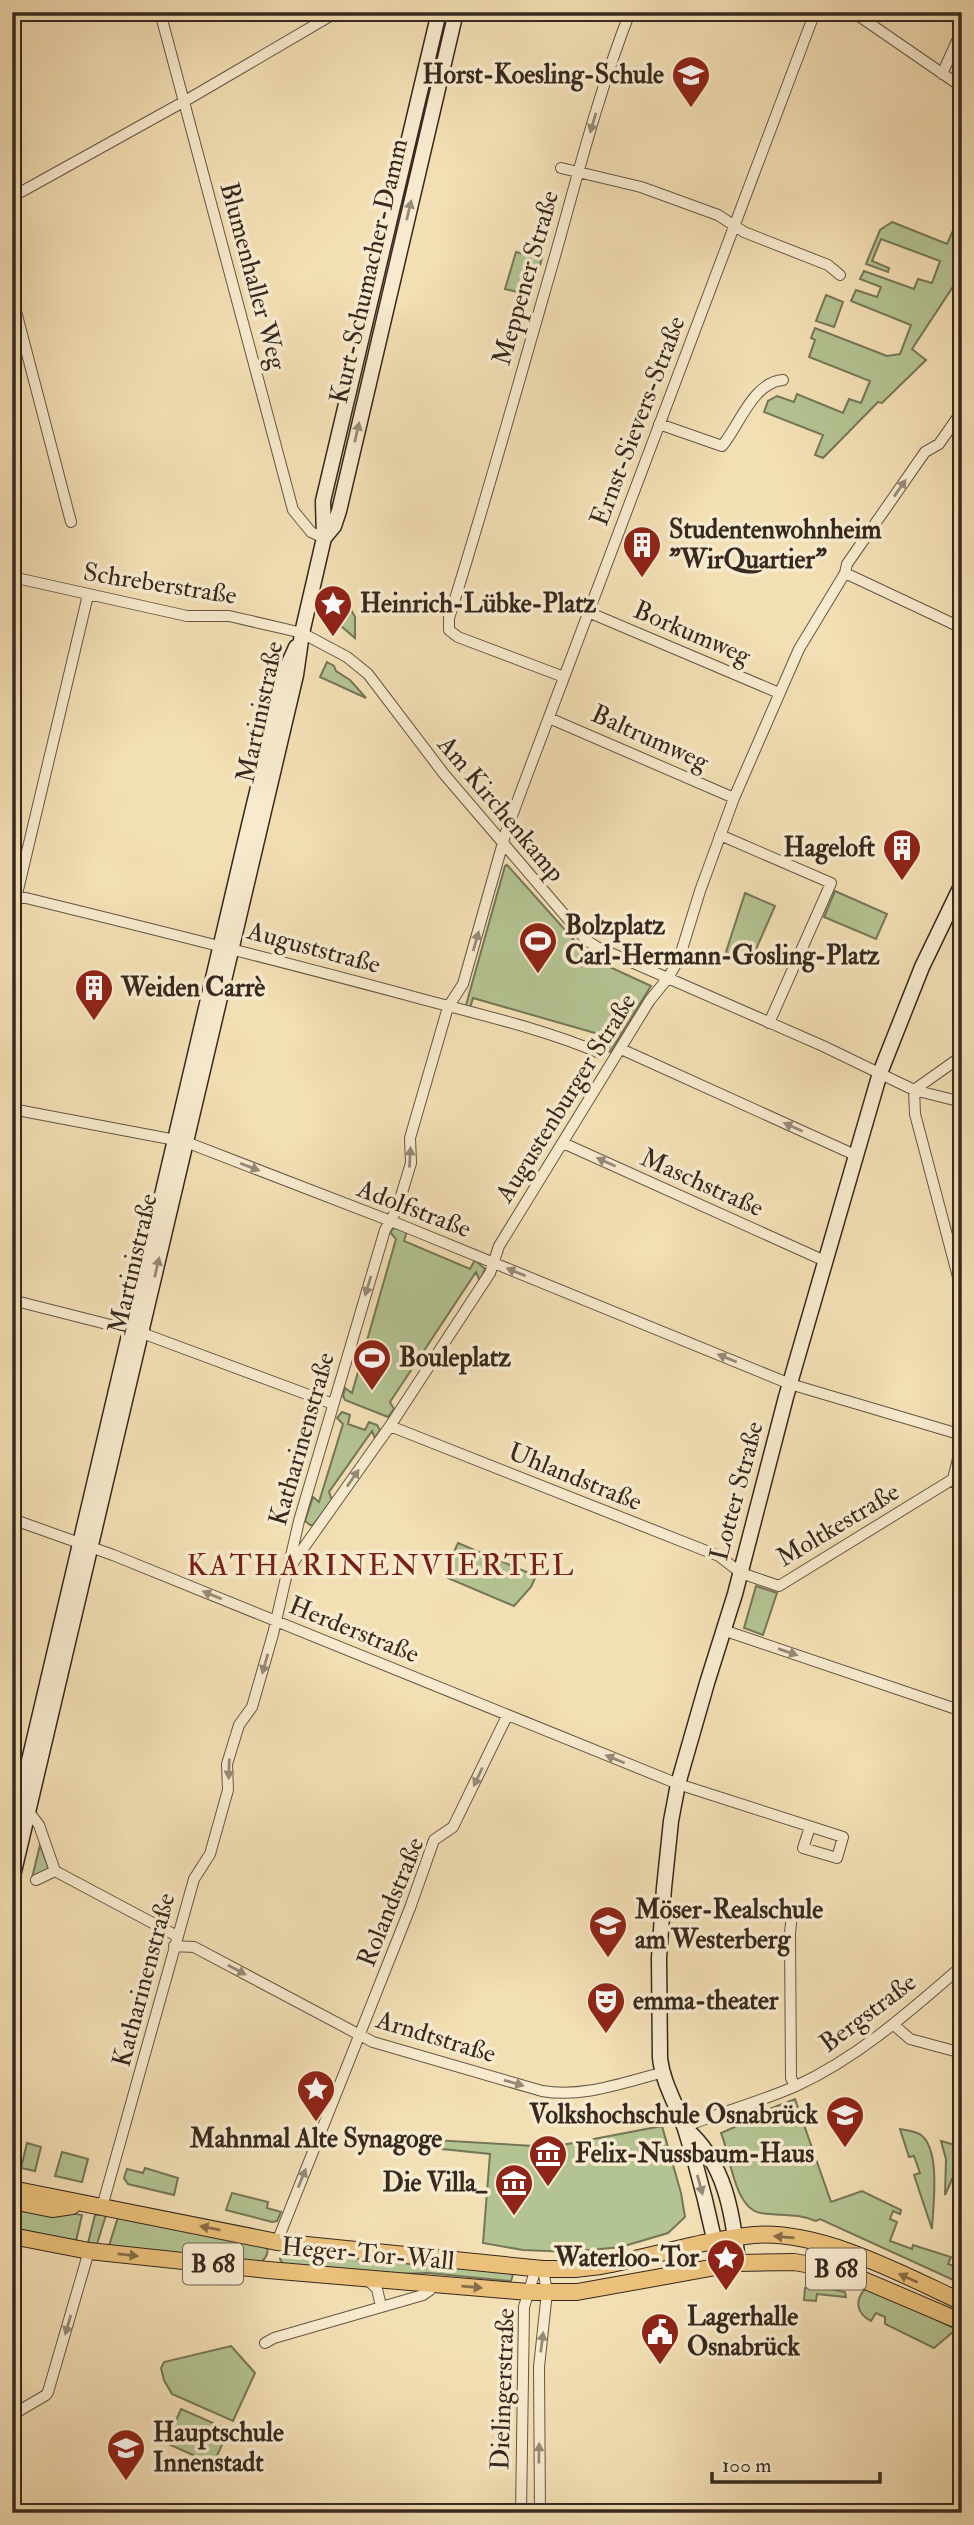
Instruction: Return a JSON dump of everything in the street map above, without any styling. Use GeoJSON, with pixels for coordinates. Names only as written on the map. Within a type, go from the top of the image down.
{"type":"FeatureCollection","features":[{"type":"Feature","properties":{"kind":"main road","name":"Kurt-Schumacher-Damm"},"geometry":{"type":"LineString","coordinates":[[302,633],[324,538],[323,501],[439,12]]}},
{"type":"Feature","properties":{"kind":"main road","name":"Kurt-Schumacher-Damm"},"geometry":{"type":"LineString","coordinates":[[324,538],[334,526],[339,511],[456,12]]}},
{"type":"Feature","properties":{"kind":"main road","name":"Martinistraße"},"geometry":{"type":"LineString","coordinates":[[12,1833],[23,1801],[136,1332],[226,946],[287,667],[302,633]]}},
{"type":"Feature","properties":{"kind":"main road","name":"Lotter Straße"},"geometry":{"type":"LineString","coordinates":[[719,2266],[684,2127],[661,2073],[658,2030],[659,1958],[671,1821],[678,1784],[741,1573],[790,1384],[880,1073],[922,967],[962,884]]}},
{"type":"Feature","properties":{"kind":"main road","name":"Martinistraße"},"geometry":{"type":"LineString","coordinates":[[12,1880],[23,1801]]}},
{"type":"Feature","properties":{"kind":"main road","name":"Lotter Straße"},"geometry":{"type":"LineString","coordinates":[[684,2127],[701,2141],[714,2162],[730,2204],[738,2263]]}},
{"type":"Feature","properties":{"kind":"main road","name":"Heger-Tor-Wall"},"geometry":{"type":"LineString","coordinates":[[12,2189],[277,2242],[540,2269],[601,2266],[715,2242]]}},
{"type":"Feature","properties":{"kind":"main road"},"geometry":{"type":"LineString","coordinates":[[12,2201],[52,2209],[95,2206]]}},
{"type":"Feature","properties":{"kind":"main road","name":"B 68"},"geometry":{"type":"LineString","coordinates":[[715,2242],[757,2235],[825,2245],[873,2262],[962,2302]]}},
{"type":"Feature","properties":{"kind":"main road","name":"Heger-Tor-Wall"},"geometry":{"type":"LineString","coordinates":[[12,2236],[89,2251],[528,2292],[577,2292],[616,2287],[719,2266]]}},
{"type":"Feature","properties":{"kind":"main road","name":"B 68"},"geometry":{"type":"LineString","coordinates":[[719,2266],[794,2262],[840,2270],[962,2322]]}},
{"type":"Feature","properties":{"kind":"street","name":"Blumenhaller Weg"},"geometry":{"type":"LineString","coordinates":[[160,12],[293,510],[311,532],[324,538]]}},
{"type":"Feature","properties":{"kind":"street"},"geometry":{"type":"LineString","coordinates":[[12,197],[337,12]]}},
{"type":"Feature","properties":{"kind":"street","name":"Meppener Straße"},"geometry":{"type":"LineString","coordinates":[[564,677],[458,637],[449,630],[449,618],[469,557],[578,171],[614,53],[630,12]]}},
{"type":"Feature","properties":{"kind":"street","name":"Ernst-Sievers-Straße"},"geometry":{"type":"LineString","coordinates":[[503,845],[548,718],[815,12]]}},
{"type":"Feature","properties":{"kind":"street"},"geometry":{"type":"LineString","coordinates":[[853,12],[962,87]]}},
{"type":"Feature","properties":{"kind":"street"},"geometry":{"type":"LineString","coordinates":[[942,74],[962,30]]}},
{"type":"Feature","properties":{"kind":"street"},"geometry":{"type":"LineString","coordinates":[[561,168],[641,187],[718,215],[744,232],[828,265],[840,275]]}},
{"type":"Feature","properties":{"kind":"street"},"geometry":{"type":"LineString","coordinates":[[12,296],[71,522]]}},
{"type":"Feature","properties":{"kind":"street"},"geometry":{"type":"LineString","coordinates":[[659,424],[722,446],[752,400],[772,381],[783,380]]}},
{"type":"Feature","properties":{"kind":"street","name":"Augustenburger Straße"},"geometry":{"type":"LineString","coordinates":[[287,1570],[390,1426],[490,1273],[499,1246],[650,1000],[668,978],[679,959],[734,797],[799,649],[846,569],[925,452],[939,444],[962,411]]}},
{"type":"Feature","properties":{"kind":"street"},"geometry":{"type":"LineString","coordinates":[[846,569],[880,591],[962,628]]}},
{"type":"Feature","properties":{"kind":"street","name":"Schreberstraße"},"geometry":{"type":"LineString","coordinates":[[12,577],[187,615],[229,616],[302,633]]}},
{"type":"Feature","properties":{"kind":"street"},"geometry":{"type":"LineString","coordinates":[[12,915],[14,897],[88,595]]}},
{"type":"Feature","properties":{"kind":"street","name":"Borkumweg"},"geometry":{"type":"LineString","coordinates":[[588,612],[779,693]]}},
{"type":"Feature","properties":{"kind":"street","name":"Am Kirchenkamp"},"geometry":{"type":"LineString","coordinates":[[302,633],[347,657],[368,674],[414,737],[586,940],[914,1090],[962,1102]]}},
{"type":"Feature","properties":{"kind":"street","name":"Baltrumweg"},"geometry":{"type":"LineString","coordinates":[[548,718],[734,797]]}},
{"type":"Feature","properties":{"kind":"street"},"geometry":{"type":"LineString","coordinates":[[720,835],[831,883],[769,1023]]}},
{"type":"Feature","properties":{"kind":"street","name":"Katharinenstraße"},"geometry":{"type":"LineString","coordinates":[[95,2206],[160,2004],[194,1879],[210,1854],[228,1790],[227,1764],[239,1725],[252,1707],[299,1521],[333,1404],[386,1230],[397,1209],[411,1163],[410,1138],[448,1007],[463,984],[503,845]]}},
{"type":"Feature","properties":{"kind":"street","name":"Auguststraße"},"geometry":{"type":"LineString","coordinates":[[14,897],[226,946],[574,1042],[600,1053]]}},
{"type":"Feature","properties":{"kind":"street"},"geometry":{"type":"LineString","coordinates":[[621,1049],[855,1155]]}},
{"type":"Feature","properties":{"kind":"street"},"geometry":{"type":"LineString","coordinates":[[962,1056],[914,1090],[915,1114],[962,1292]]}},
{"type":"Feature","properties":{"kind":"street","name":"Adolfstraße"},"geometry":{"type":"LineString","coordinates":[[12,1108],[181,1141],[494,1263],[790,1384],[962,1435]]}},
{"type":"Feature","properties":{"kind":"street","name":"Maschstraße"},"geometry":{"type":"LineString","coordinates":[[563,1143],[825,1261]]}},
{"type":"Feature","properties":{"kind":"street"},"geometry":{"type":"LineString","coordinates":[[12,1300],[136,1332],[333,1404]]}},
{"type":"Feature","properties":{"kind":"street","name":"Uhlandstraße"},"geometry":{"type":"LineString","coordinates":[[390,1426],[719,1556],[741,1573]]}},
{"type":"Feature","properties":{"kind":"street"},"geometry":{"type":"LineString","coordinates":[[962,1443],[953,1479],[962,1492]]}},
{"type":"Feature","properties":{"kind":"street","name":"Moltkestraße"},"geometry":{"type":"LineString","coordinates":[[741,1573],[779,1586],[953,1479]]}},
{"type":"Feature","properties":{"kind":"street","name":"Herderstraße"},"geometry":{"type":"LineString","coordinates":[[12,1519],[113,1555],[678,1784],[810,1827]]}},
{"type":"Feature","properties":{"kind":"street"},"geometry":{"type":"LineString","coordinates":[[299,1521],[306,1530],[316,1530]]}},
{"type":"Feature","properties":{"kind":"street"},"geometry":{"type":"LineString","coordinates":[[723,1630],[962,1711]]}},
{"type":"Feature","properties":{"kind":"street","name":"Rolandstraße"},"geometry":{"type":"LineString","coordinates":[[277,2242],[410,1908],[434,1840],[453,1827],[508,1716]]}},
{"type":"Feature","properties":{"kind":"street"},"geometry":{"type":"LineString","coordinates":[[23,1801],[38,1825],[55,1871],[36,1880]]}},
{"type":"Feature","properties":{"kind":"street","name":"Arndtstraße"},"geometry":{"type":"LineString","coordinates":[[55,1871],[176,1941],[194,1947],[373,2042],[542,2091],[562,2094],[588,2092],[661,2073]]}},
{"type":"Feature","properties":{"kind":"street","name":"Bergstraße"},"geometry":{"type":"LineString","coordinates":[[792,1914],[791,2078],[795,2087]]}},
{"type":"Feature","properties":{"kind":"street","name":"Bergstraße"},"geometry":{"type":"LineString","coordinates":[[684,2127],[795,2087],[832,2067],[894,2025],[962,1966]]}},
{"type":"Feature","properties":{"kind":"street"},"geometry":{"type":"LineString","coordinates":[[894,2025],[911,2039],[962,2053]]}},
{"type":"Feature","properties":{"kind":"street"},"geometry":{"type":"LineString","coordinates":[[12,2414],[46,2395],[89,2251]]}},
{"type":"Feature","properties":{"kind":"street","name":"Dielingerstraße"},"geometry":{"type":"LineString","coordinates":[[521,2513],[524,2307],[528,2292],[540,2269]]}},
{"type":"Feature","properties":{"kind":"street","name":"Dielingerstraße"},"geometry":{"type":"LineString","coordinates":[[540,2269],[547,2292],[539,2367],[540,2513]]}},
{"type":"Feature","properties":{"kind":"street"},"geometry":{"type":"LineString","coordinates":[[365,2278],[377,2289],[381,2306]]}},
{"type":"Feature","properties":{"kind":"street"},"geometry":{"type":"LineString","coordinates":[[265,2343],[274,2338],[423,2295],[433,2284]]}},
{"type":"Feature","properties":{"kind":"green space"},"geometry":{"type":"Polygon","coordinates":[[[892,222],[947,244],[955,226],[962,229],[962,273],[912,349],[926,360],[882,403],[878,402],[823,458],[815,455],[823,435],[764,412],[768,401],[777,396],[794,402],[797,394],[843,413],[849,399],[861,403],[870,381],[809,357],[815,340],[811,338],[815,328],[887,356],[900,354],[911,325],[851,301],[856,290],[877,297],[881,287],[860,279],[864,271],[914,289],[918,279],[932,283],[940,261],[881,239],[872,261],[889,268],[888,272],[866,264],[880,230],[892,222]]]}},
{"type":"Feature","properties":{"kind":"green space"},"geometry":{"type":"Polygon","coordinates":[[[516,252],[542,258],[531,295],[505,289],[516,252]]]}},
{"type":"Feature","properties":{"kind":"green space"},"geometry":{"type":"Polygon","coordinates":[[[826,295],[843,302],[834,327],[816,321],[826,295]]]}},
{"type":"Feature","properties":{"kind":"green space"},"geometry":{"type":"Polygon","coordinates":[[[339,588],[355,617],[355,638],[341,626],[331,608],[332,604],[335,604],[336,599],[333,598],[336,589],[339,588]]]}},
{"type":"Feature","properties":{"kind":"green space"},"geometry":{"type":"Polygon","coordinates":[[[327,662],[350,680],[366,698],[320,677],[327,662]]]}},
{"type":"Feature","properties":{"kind":"green space"},"geometry":{"type":"Polygon","coordinates":[[[507,865],[582,949],[598,957],[601,963],[651,986],[610,1052],[605,1050],[609,1037],[473,998],[470,1008],[466,1005],[507,865]]]}},
{"type":"Feature","properties":{"kind":"green space"},"geometry":{"type":"Polygon","coordinates":[[[835,891],[887,914],[876,939],[824,917],[835,891]]]}},
{"type":"Feature","properties":{"kind":"green space"},"geometry":{"type":"Polygon","coordinates":[[[745,893],[775,906],[750,963],[726,952],[745,893]]]}},
{"type":"Feature","properties":{"kind":"green space"},"geometry":{"type":"Polygon","coordinates":[[[394,1228],[407,1231],[404,1241],[470,1269],[475,1260],[485,1269],[480,1281],[476,1272],[390,1402],[394,1409],[388,1417],[345,1400],[343,1396],[345,1388],[352,1393],[396,1239],[390,1232],[394,1228]]]}},
{"type":"Feature","properties":{"kind":"green space"},"geometry":{"type":"Polygon","coordinates":[[[342,1412],[350,1415],[348,1424],[365,1430],[369,1422],[377,1425],[380,1430],[375,1438],[372,1431],[329,1492],[332,1500],[313,1525],[310,1525],[305,1521],[313,1497],[319,1502],[343,1424],[337,1418],[342,1412]]]}},
{"type":"Feature","properties":{"kind":"green space"},"geometry":{"type":"Polygon","coordinates":[[[458,1543],[536,1576],[531,1587],[514,1606],[443,1576],[458,1543]]]}},
{"type":"Feature","properties":{"kind":"green space"},"geometry":{"type":"Polygon","coordinates":[[[756,1586],[777,1593],[763,1635],[744,1628],[756,1586]]]}},
{"type":"Feature","properties":{"kind":"green space"},"geometry":{"type":"Polygon","coordinates":[[[40,1845],[49,1869],[32,1878],[40,1845]]]}},
{"type":"Feature","properties":{"kind":"green space"},"geometry":{"type":"Polygon","coordinates":[[[795,2099],[831,2202],[862,2191],[901,2210],[900,2214],[893,2211],[890,2219],[897,2222],[890,2241],[912,2249],[913,2245],[951,2257],[948,2264],[956,2267],[958,2260],[962,2261],[962,2284],[820,2219],[816,2221],[761,2213],[745,2202],[734,2179],[721,2133],[737,2126],[736,2122],[795,2099]]]}},
{"type":"Feature","properties":{"kind":"green space"},"geometry":{"type":"Polygon","coordinates":[[[662,2126],[685,2217],[668,2233],[621,2247],[570,2252],[523,2250],[483,2243],[490,2154],[433,2148],[434,2140],[552,2147],[662,2126]]]}},
{"type":"Feature","properties":{"kind":"green space"},"geometry":{"type":"Polygon","coordinates":[[[900,2129],[921,2135],[931,2153],[934,2166],[932,2229],[914,2175],[920,2173],[914,2156],[909,2157],[900,2129]]]}},
{"type":"Feature","properties":{"kind":"green space"},"geometry":{"type":"Polygon","coordinates":[[[941,2141],[962,2147],[962,2167],[958,2166],[945,2195],[946,2159],[941,2141]]]}},
{"type":"Feature","properties":{"kind":"green space"},"geometry":{"type":"Polygon","coordinates":[[[27,2143],[41,2147],[35,2171],[21,2168],[27,2143]]]}},
{"type":"Feature","properties":{"kind":"green space"},"geometry":{"type":"Polygon","coordinates":[[[62,2152],[88,2159],[82,2182],[55,2176],[62,2152]]]}},
{"type":"Feature","properties":{"kind":"green space"},"geometry":{"type":"Polygon","coordinates":[[[145,2168],[178,2178],[174,2195],[128,2184],[124,2178],[127,2169],[143,2173],[145,2168]]]}},
{"type":"Feature","properties":{"kind":"green space"},"geometry":{"type":"Polygon","coordinates":[[[232,2193],[268,2202],[267,2208],[281,2212],[277,2221],[226,2210],[232,2193]]]}},
{"type":"Feature","properties":{"kind":"green space"},"geometry":{"type":"Polygon","coordinates":[[[12,2204],[82,2215],[76,2241],[12,2228],[12,2204]]]}},
{"type":"Feature","properties":{"kind":"green space"},"geometry":{"type":"Polygon","coordinates":[[[95,2215],[106,2215],[97,2244],[88,2243],[95,2215]]]}},
{"type":"Feature","properties":{"kind":"green space"},"geometry":{"type":"Polygon","coordinates":[[[118,2217],[267,2246],[267,2254],[258,2264],[109,2246],[118,2217]]]}},
{"type":"Feature","properties":{"kind":"green space"},"geometry":{"type":"Polygon","coordinates":[[[284,2249],[514,2271],[511,2281],[283,2264],[280,2259],[284,2249]]]}},
{"type":"Feature","properties":{"kind":"green space"},"geometry":{"type":"Polygon","coordinates":[[[820,2287],[845,2292],[846,2297],[817,2294],[816,2301],[804,2300],[805,2288],[820,2287]]]}},
{"type":"Feature","properties":{"kind":"green space"},"geometry":{"type":"Polygon","coordinates":[[[865,2289],[893,2299],[954,2328],[954,2331],[934,2348],[885,2324],[885,2317],[876,2313],[871,2321],[860,2311],[858,2303],[865,2289]]]}},
{"type":"Feature","properties":{"kind":"green space"},"geometry":{"type":"Polygon","coordinates":[[[231,2346],[255,2373],[233,2421],[172,2394],[161,2368],[164,2362],[231,2346]]]}},
{"type":"Feature","properties":{"kind":"green space"},"geometry":{"type":"Polygon","coordinates":[[[181,2409],[229,2430],[213,2464],[166,2443],[181,2409]]]}},
{"type":"Feature","properties":{"kind":"green space"},"geometry":{"type":"Polygon","coordinates":[[[663,2504],[663,2513],[627,2513],[627,2506],[663,2504]]]}},
{"type":"Feature","properties":{"kind":"place","name":"Horst-Koesling-Schule"},"geometry":{"type":"Point","coordinates":[691,109]}},
{"type":"Feature","properties":{"kind":"place","name":"Studentenwohnheim \"WirQuartier\""},"geometry":{"type":"Point","coordinates":[642,579]}},
{"type":"Feature","properties":{"kind":"place","name":"Heinrich-Lübke-Platz"},"geometry":{"type":"Point","coordinates":[333,638]}},
{"type":"Feature","properties":{"kind":"place","name":"Hageloft"},"geometry":{"type":"Point","coordinates":[902,882]}},
{"type":"Feature","properties":{"kind":"place","name":"Bolzplatz Carl-Hermann-Gosling-Platz"},"geometry":{"type":"Point","coordinates":[538,975]}},
{"type":"Feature","properties":{"kind":"place","name":"Weiden Carrè"},"geometry":{"type":"Point","coordinates":[94,1022]}},
{"type":"Feature","properties":{"kind":"place","name":"Bouleplatz"},"geometry":{"type":"Point","coordinates":[372,1392]}},
{"type":"Feature","properties":{"kind":"place","name":"Möser-Realschule am Westerberg"},"geometry":{"type":"Point","coordinates":[608,1959]}},
{"type":"Feature","properties":{"kind":"place","name":"emma-theater"},"geometry":{"type":"Point","coordinates":[606,2035]}},
{"type":"Feature","properties":{"kind":"place","name":"Mahnmal Alte Synagoge"},"geometry":{"type":"Point","coordinates":[316,2123]}},
{"type":"Feature","properties":{"kind":"place","name":"Volkshochschule Osnabrück"},"geometry":{"type":"Point","coordinates":[845,2149]}},
{"type":"Feature","properties":{"kind":"place","name":"Felix-Nussbaum-Haus"},"geometry":{"type":"Point","coordinates":[548,2188]}},
{"type":"Feature","properties":{"kind":"place","name":"Die Villa_"},"geometry":{"type":"Point","coordinates":[514,2217]}},
{"type":"Feature","properties":{"kind":"place","name":"Waterloo-Tor"},"geometry":{"type":"Point","coordinates":[726,2292]}},
{"type":"Feature","properties":{"kind":"place","name":"Lagerhalle Osnabrück"},"geometry":{"type":"Point","coordinates":[660,2366]}},
{"type":"Feature","properties":{"kind":"place","name":"Hauptschule Innenstadt"},"geometry":{"type":"Point","coordinates":[126,2482]}},
{"type":"Feature","properties":{"kind":"district","name":"KATHARINENVIERTEL"},"geometry":{"type":"Point","coordinates":[381,1565]}}]}
